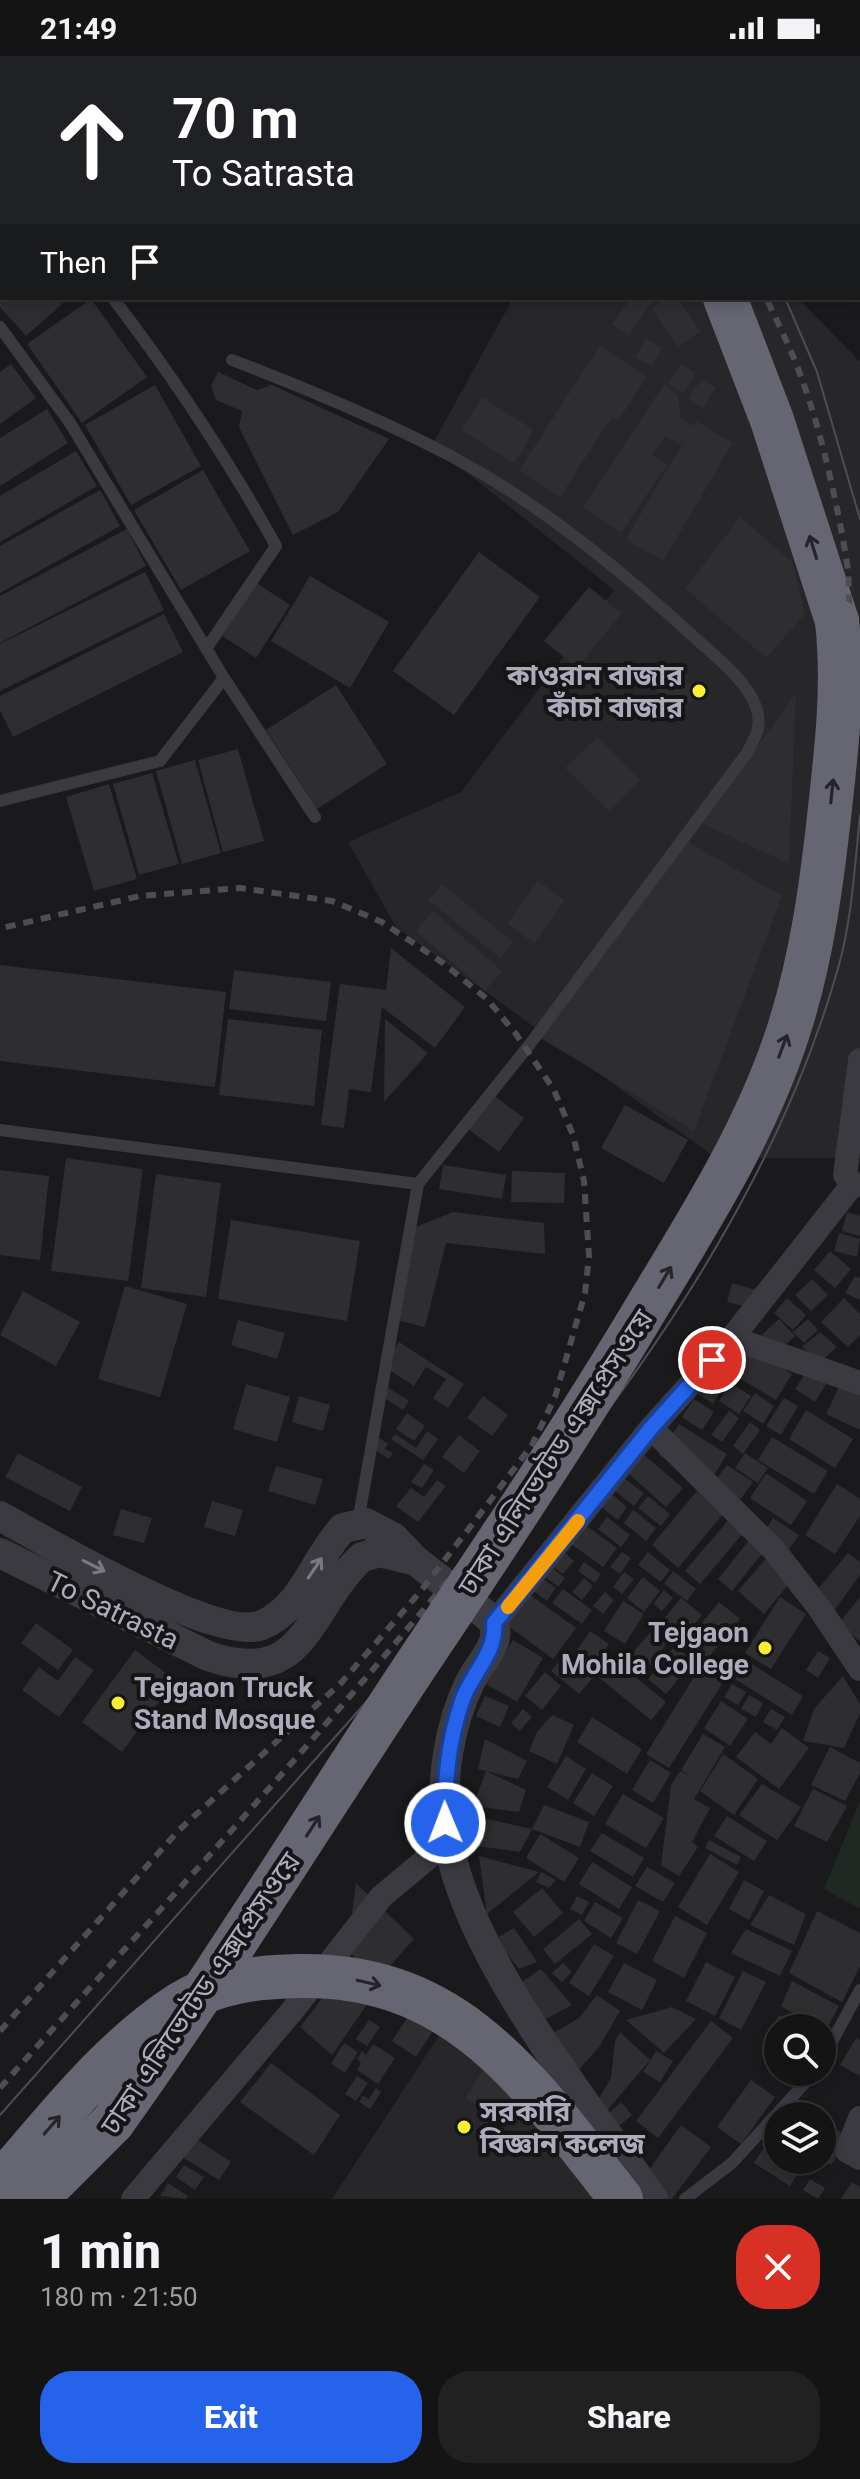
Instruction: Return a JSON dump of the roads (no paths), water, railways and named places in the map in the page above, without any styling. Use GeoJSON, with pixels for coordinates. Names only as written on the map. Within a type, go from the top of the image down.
{"type":"FeatureCollection","features":[{"type":"Feature","properties":{"kind":"highway","name":"ঢাকা এলিভেটেড এক্সপ্রেসওয়ে"},"geometry":{"type":"LineString","coordinates":[[59,2199],[218,1974],[417,1664],[561,1451],[711,1201],[747,1132],[789,1028],[805,971],[823,879],[838,741],[840,648],[837,621],[772,420],[726,300]]}},
{"type":"Feature","properties":{"kind":"highway"},"geometry":{"type":"LineString","coordinates":[[0,2184],[104,2066],[182,2003],[235,1981],[331,1975],[393,1989],[444,2012],[469,2029],[505,2058],[621,2199]]}},
{"type":"Feature","properties":{"kind":"highway"},"geometry":{"type":"LineString","coordinates":[[36,2199],[113,2122]]}},
{"type":"Feature","properties":{"kind":"street"},"geometry":{"type":"LineString","coordinates":[[653,2199],[513,1994],[473,1919],[459,1885],[448,1841],[447,1755],[463,1698],[494,1642],[494,1623],[651,1428],[732,1338],[856,1185],[845,1175],[860,1060]]}},
{"type":"Feature","properties":{"kind":"street"},"geometry":{"type":"LineString","coordinates":[[732,1338],[860,1383]]}},
{"type":"Feature","properties":{"kind":"street"},"geometry":{"type":"LineString","coordinates":[[651,1428],[775,1551],[860,1669]]}},
{"type":"Feature","properties":{"kind":"street"},"geometry":{"type":"LineString","coordinates":[[0,1516],[181,1609],[238,1626],[262,1625],[280,1613],[295,1598],[338,1533],[358,1522],[384,1531],[416,1561],[494,1623]]}},
{"type":"Feature","properties":{"kind":"street"},"geometry":{"type":"LineString","coordinates":[[40,1575],[55,1546]]}},
{"type":"Feature","properties":{"kind":"street","name":"To Satrasta"},"geometry":{"type":"LineString","coordinates":[[0,1553],[40,1575],[227,1662],[262,1665],[289,1650],[362,1557],[380,1552],[416,1561]]}},
{"type":"Feature","properties":{"kind":"street"},"geometry":{"type":"LineString","coordinates":[[227,1662],[238,1626]]}},
{"type":"Feature","properties":{"kind":"street"},"geometry":{"type":"LineString","coordinates":[[133,2199],[292,2011],[381,1897],[448,1841]]}},
{"type":"Feature","properties":{"kind":"street"},"geometry":{"type":"LineString","coordinates":[[860,2118],[847,2151],[860,2158]]}},
{"type":"Feature","properties":{"kind":"lane"},"geometry":{"type":"LineString","coordinates":[[114,300],[211,437],[276,546],[206,649]]}},
{"type":"Feature","properties":{"kind":"lane"},"geometry":{"type":"LineString","coordinates":[[0,327],[70,423],[224,678],[315,817]]}},
{"type":"Feature","properties":{"kind":"lane"},"geometry":{"type":"LineString","coordinates":[[232,360],[448,455],[562,526],[634,583],[714,656],[748,695],[759,718],[758,732],[747,753],[530,1044],[418,1184],[358,1522]]}},
{"type":"Feature","properties":{"kind":"lane"},"geometry":{"type":"LineString","coordinates":[[0,801],[160,761],[224,678]]}},
{"type":"Feature","properties":{"kind":"lane"},"geometry":{"type":"LineString","coordinates":[[0,1130],[418,1184]]}},
{"type":"Feature","properties":{"kind":"lane"},"geometry":{"type":"LineString","coordinates":[[836,2034],[860,1990]]}},
{"type":"Feature","properties":{"kind":"lane"},"geometry":{"type":"LineString","coordinates":[[685,2199],[732,2163],[802,2086]]}},
{"type":"Feature","properties":{"kind":"tram line"},"geometry":{"type":"LineString","coordinates":[[786,300],[817,372],[860,519]]}},
{"type":"Feature","properties":{"kind":"tram line"},"geometry":{"type":"LineString","coordinates":[[0,2115],[419,1642],[566,1465],[635,1373],[698,1277],[754,1178],[802,1074],[839,965],[847,928],[860,815]]}},
{"type":"Feature","properties":{"kind":"railway"},"geometry":{"type":"LineString","coordinates":[[0,2088],[280,1776],[483,1537],[581,1412],[678,1277],[708,1230],[759,1133],[798,1030],[826,921],[843,810],[849,697],[848,578],[838,513],[807,395],[793,355],[767,300]]}},
{"type":"Feature","properties":{"kind":"railway"},"geometry":{"type":"LineString","coordinates":[[0,2031],[179,1830],[341,1683],[420,1592],[477,1518],[532,1445],[555,1397],[585,1293],[589,1256],[584,1181],[573,1135],[554,1090],[516,1034],[487,999],[443,963],[382,922],[332,901],[240,888],[140,896],[2,928]]}},
{"type":"Feature","properties":{"kind":"place","name":"কাওরান বাজার কাঁচা বাজার"},"geometry":{"type":"Point","coordinates":[699,691]}},
{"type":"Feature","properties":{"kind":"place","name":"Tejgaon Mohila College"},"geometry":{"type":"Point","coordinates":[765,1648]}},
{"type":"Feature","properties":{"kind":"place","name":"Tejgaon Truck Stand Mosque"},"geometry":{"type":"Point","coordinates":[118,1703]}},
{"type":"Feature","properties":{"kind":"place","name":"সরকারি বিজ্ঞান কলেজ"},"geometry":{"type":"Point","coordinates":[464,2127]}}]}
